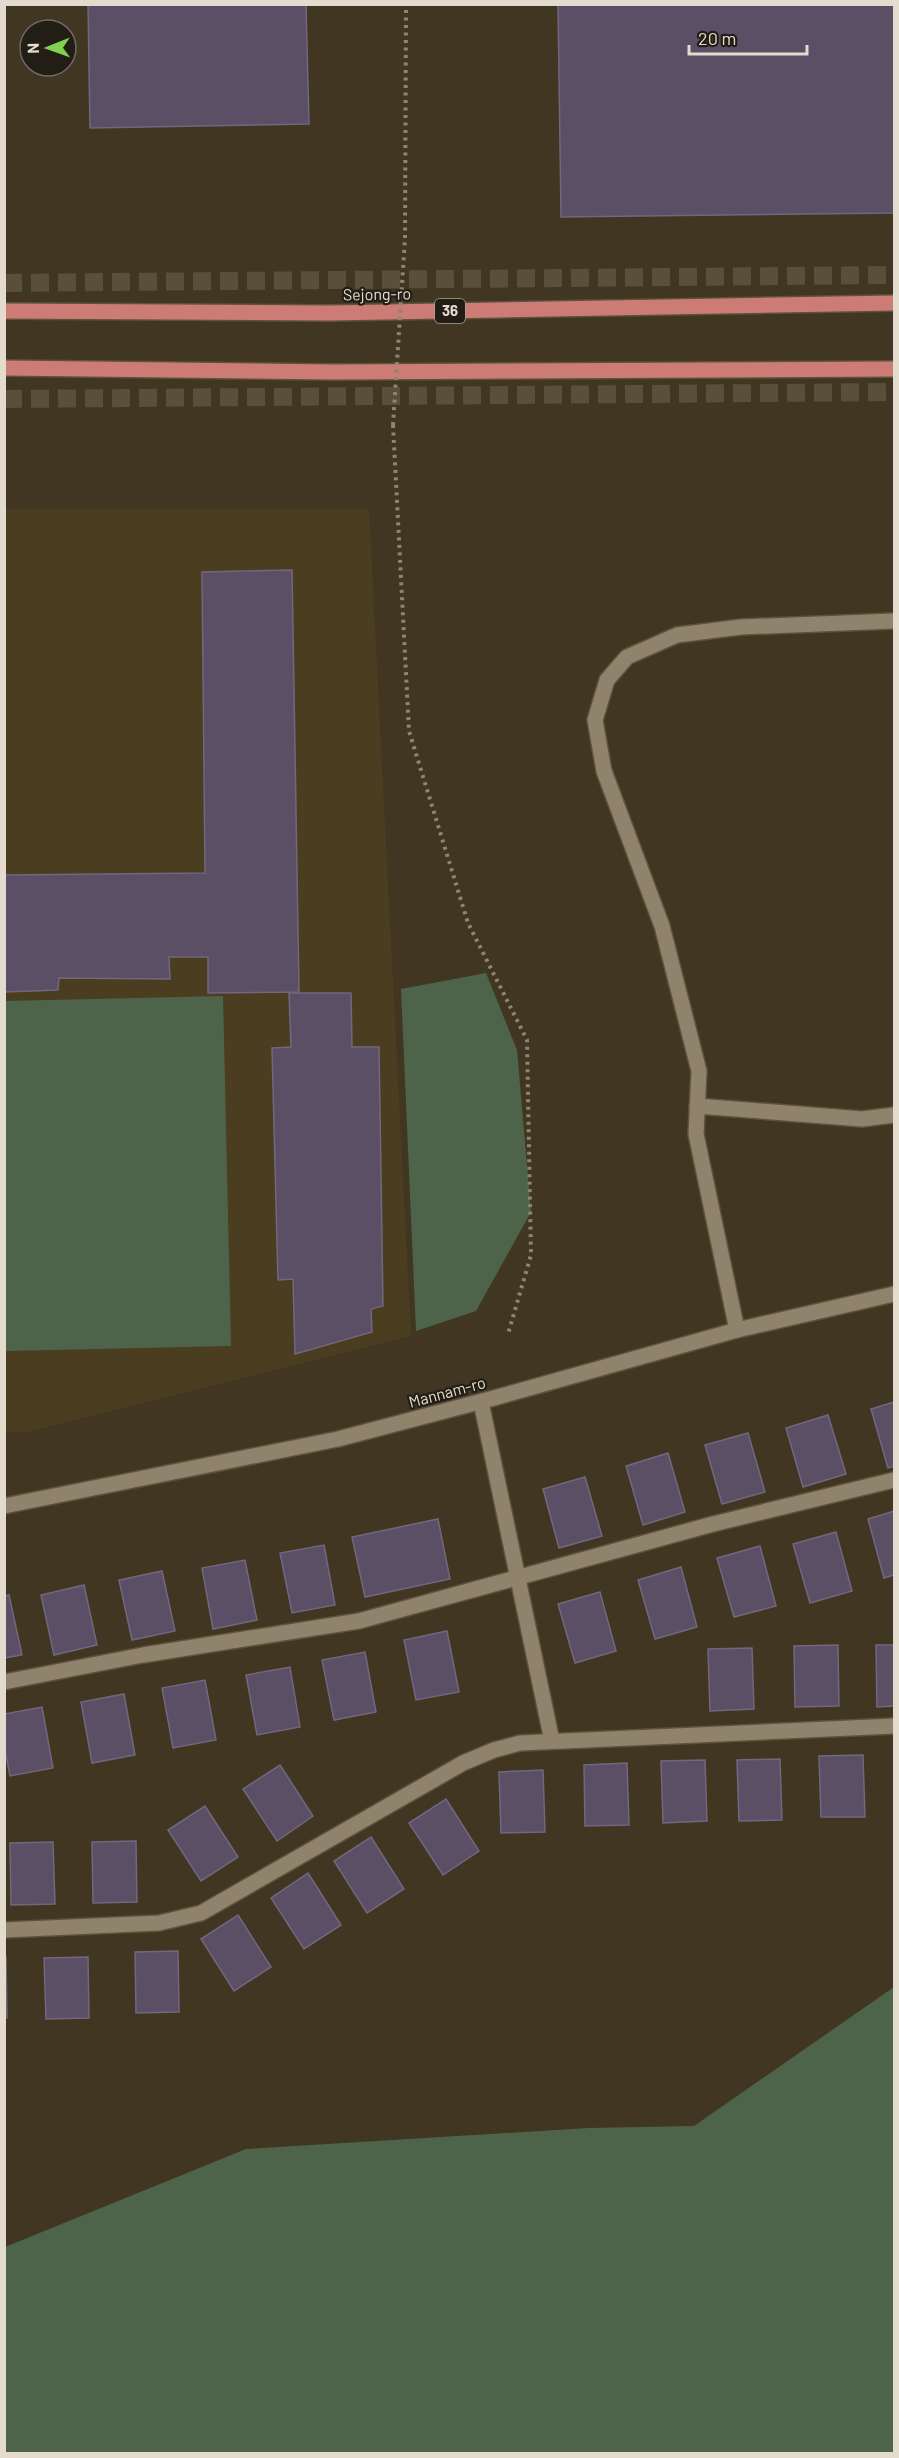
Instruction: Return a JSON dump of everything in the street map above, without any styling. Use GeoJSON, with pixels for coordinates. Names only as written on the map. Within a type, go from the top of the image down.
{"type":"FeatureCollection","features":[{"type":"Feature","properties":{"kind":"main road","name":"Sejong-ro"},"geometry":{"type":"LineString","coordinates":[[4,311],[330,313],[894,303]]}},
{"type":"Feature","properties":{"kind":"main road"},"geometry":{"type":"LineString","coordinates":[[4,368],[334,372],[894,369]]}},
{"type":"Feature","properties":{"kind":"street"},"geometry":{"type":"LineString","coordinates":[[737,1329],[696,1134],[699,1071],[662,926],[604,771],[596,720],[607,680],[627,657],[677,634],[741,627],[894,621]]}},
{"type":"Feature","properties":{"kind":"street"},"geometry":{"type":"LineString","coordinates":[[698,1107],[862,1119],[894,1115]]}},
{"type":"Feature","properties":{"kind":"street","name":"Mannam-ro"},"geometry":{"type":"LineString","coordinates":[[4,1506],[338,1439],[481,1402],[737,1329],[894,1294]]}},
{"type":"Feature","properties":{"kind":"street"},"geometry":{"type":"LineString","coordinates":[[481,1402],[552,1741]]}},
{"type":"Feature","properties":{"kind":"street"},"geometry":{"type":"LineString","coordinates":[[4,1682],[143,1655],[359,1621],[713,1524],[894,1480]]}},
{"type":"Feature","properties":{"kind":"street"},"geometry":{"type":"LineString","coordinates":[[4,1930],[159,1923],[201,1913],[463,1763],[494,1750],[520,1743],[894,1726]]}},
{"type":"Feature","properties":{"kind":"path"},"geometry":{"type":"LineString","coordinates":[[406,4],[405,238],[393,425],[408,731],[468,923],[527,1040],[531,1255],[508,1334]]}},
{"type":"Feature","properties":{"kind":"shaded area"},"geometry":{"type":"Polygon","coordinates":[[[4,509],[369,509],[411,1336],[27,1432],[4,1432],[4,509]]]}},
{"type":"Feature","properties":{"kind":"green space"},"geometry":{"type":"Polygon","coordinates":[[[486,973],[517,1050],[531,1212],[476,1311],[416,1331],[401,989],[486,973]]]}},
{"type":"Feature","properties":{"kind":"green space"},"geometry":{"type":"Polygon","coordinates":[[[223,996],[231,1346],[5,1351],[5,1001],[223,996]]]}},
{"type":"Feature","properties":{"kind":"green space"},"geometry":{"type":"Polygon","coordinates":[[[894,1987],[894,2453],[5,2453],[5,2247],[246,2149],[589,2128],[694,2126],[894,1987]]]}},
{"type":"Feature","properties":{"kind":"building"},"geometry":{"type":"Polygon","coordinates":[[[88,4],[306,4],[309,124],[90,128],[88,4]]]}},
{"type":"Feature","properties":{"kind":"building"},"geometry":{"type":"Polygon","coordinates":[[[558,4],[894,4],[894,213],[561,217],[558,4]]]}},
{"type":"Feature","properties":{"kind":"building"},"geometry":{"type":"Polygon","coordinates":[[[292,570],[299,992],[208,993],[208,957],[169,957],[170,979],[59,978],[58,990],[5,992],[4,875],[205,873],[202,572],[292,570]]]}},
{"type":"Feature","properties":{"kind":"building"},"geometry":{"type":"Polygon","coordinates":[[[289,993],[351,993],[352,1047],[379,1047],[383,1306],[371,1309],[372,1332],[295,1354],[293,1279],[278,1280],[272,1048],[291,1047],[289,993]]]}},
{"type":"Feature","properties":{"kind":"building"},"geometry":{"type":"Polygon","coordinates":[[[894,1402],[894,1466],[888,1468],[871,1409],[894,1402]]]}},
{"type":"Feature","properties":{"kind":"building"},"geometry":{"type":"Polygon","coordinates":[[[828,1415],[846,1474],[803,1487],[786,1428],[828,1415]]]}},
{"type":"Feature","properties":{"kind":"building"},"geometry":{"type":"Polygon","coordinates":[[[748,1433],[765,1492],[722,1504],[705,1445],[748,1433]]]}},
{"type":"Feature","properties":{"kind":"building"},"geometry":{"type":"Polygon","coordinates":[[[668,1453],[685,1512],[643,1525],[626,1466],[668,1453]]]}},
{"type":"Feature","properties":{"kind":"building"},"geometry":{"type":"Polygon","coordinates":[[[585,1477],[602,1536],[559,1548],[543,1489],[585,1477]]]}},
{"type":"Feature","properties":{"kind":"building"},"geometry":{"type":"Polygon","coordinates":[[[894,1511],[894,1575],[884,1578],[868,1519],[894,1511]]]}},
{"type":"Feature","properties":{"kind":"building"},"geometry":{"type":"Polygon","coordinates":[[[438,1519],[450,1579],[365,1597],[352,1537],[438,1519]]]}},
{"type":"Feature","properties":{"kind":"building"},"geometry":{"type":"Polygon","coordinates":[[[836,1532],[852,1591],[810,1603],[793,1544],[836,1532]]]}},
{"type":"Feature","properties":{"kind":"building"},"geometry":{"type":"Polygon","coordinates":[[[324,1545],[335,1605],[292,1613],[280,1553],[324,1545]]]}},
{"type":"Feature","properties":{"kind":"building"},"geometry":{"type":"Polygon","coordinates":[[[760,1546],[776,1606],[734,1617],[717,1558],[760,1546]]]}},
{"type":"Feature","properties":{"kind":"building"},"geometry":{"type":"Polygon","coordinates":[[[245,1560],[257,1620],[213,1629],[202,1568],[245,1560]]]}},
{"type":"Feature","properties":{"kind":"building"},"geometry":{"type":"Polygon","coordinates":[[[681,1567],[697,1627],[655,1639],[638,1580],[681,1567]]]}},
{"type":"Feature","properties":{"kind":"building"},"geometry":{"type":"Polygon","coordinates":[[[162,1571],[175,1631],[132,1640],[119,1580],[162,1571]]]}},
{"type":"Feature","properties":{"kind":"building"},"geometry":{"type":"Polygon","coordinates":[[[84,1585],[97,1645],[54,1655],[41,1595],[84,1585]]]}},
{"type":"Feature","properties":{"kind":"building"},"geometry":{"type":"Polygon","coordinates":[[[600,1592],[616,1651],[575,1663],[558,1604],[600,1592]]]}},
{"type":"Feature","properties":{"kind":"building"},"geometry":{"type":"Polygon","coordinates":[[[9,1595],[22,1655],[4,1658],[4,1596],[9,1595]]]}},
{"type":"Feature","properties":{"kind":"building"},"geometry":{"type":"Polygon","coordinates":[[[447,1631],[459,1692],[416,1700],[404,1640],[447,1631]]]}},
{"type":"Feature","properties":{"kind":"building"},"geometry":{"type":"Polygon","coordinates":[[[838,1645],[839,1706],[795,1707],[794,1646],[838,1645]]]}},
{"type":"Feature","properties":{"kind":"building"},"geometry":{"type":"Polygon","coordinates":[[[876,1645],[894,1645],[894,1706],[877,1707],[876,1645]]]}},
{"type":"Feature","properties":{"kind":"building"},"geometry":{"type":"Polygon","coordinates":[[[752,1648],[754,1709],[710,1711],[708,1649],[752,1648]]]}},
{"type":"Feature","properties":{"kind":"building"},"geometry":{"type":"Polygon","coordinates":[[[365,1652],[376,1712],[334,1720],[322,1660],[365,1652]]]}},
{"type":"Feature","properties":{"kind":"building"},"geometry":{"type":"Polygon","coordinates":[[[290,1667],[300,1727],[257,1735],[246,1675],[290,1667]]]}},
{"type":"Feature","properties":{"kind":"building"},"geometry":{"type":"Polygon","coordinates":[[[205,1680],[216,1740],[173,1748],[162,1688],[205,1680]]]}},
{"type":"Feature","properties":{"kind":"building"},"geometry":{"type":"Polygon","coordinates":[[[124,1694],[135,1755],[92,1763],[81,1702],[124,1694]]]}},
{"type":"Feature","properties":{"kind":"building"},"geometry":{"type":"Polygon","coordinates":[[[42,1707],[53,1768],[10,1776],[4,1745],[4,1714],[42,1707]]]}},
{"type":"Feature","properties":{"kind":"building"},"geometry":{"type":"Polygon","coordinates":[[[863,1755],[865,1817],[821,1817],[819,1756],[863,1755]]]}},
{"type":"Feature","properties":{"kind":"building"},"geometry":{"type":"Polygon","coordinates":[[[780,1759],[782,1820],[739,1821],[737,1760],[780,1759]]]}},
{"type":"Feature","properties":{"kind":"building"},"geometry":{"type":"Polygon","coordinates":[[[705,1760],[707,1821],[663,1823],[661,1761],[705,1760]]]}},
{"type":"Feature","properties":{"kind":"building"},"geometry":{"type":"Polygon","coordinates":[[[627,1763],[629,1825],[585,1826],[584,1765],[627,1763]]]}},
{"type":"Feature","properties":{"kind":"building"},"geometry":{"type":"Polygon","coordinates":[[[280,1765],[313,1816],[277,1841],[243,1789],[280,1765]]]}},
{"type":"Feature","properties":{"kind":"building"},"geometry":{"type":"Polygon","coordinates":[[[543,1770],[545,1832],[501,1833],[499,1772],[543,1770]]]}},
{"type":"Feature","properties":{"kind":"building"},"geometry":{"type":"Polygon","coordinates":[[[446,1799],[479,1851],[443,1875],[409,1823],[446,1799]]]}},
{"type":"Feature","properties":{"kind":"building"},"geometry":{"type":"Polygon","coordinates":[[[205,1806],[238,1857],[201,1881],[168,1830],[205,1806]]]}},
{"type":"Feature","properties":{"kind":"building"},"geometry":{"type":"Polygon","coordinates":[[[371,1837],[404,1889],[367,1913],[334,1861],[371,1837]]]}},
{"type":"Feature","properties":{"kind":"building"},"geometry":{"type":"Polygon","coordinates":[[[136,1841],[137,1902],[93,1903],[92,1842],[136,1841]]]}},
{"type":"Feature","properties":{"kind":"building"},"geometry":{"type":"Polygon","coordinates":[[[53,1842],[55,1904],[11,1905],[10,1843],[53,1842]]]}},
{"type":"Feature","properties":{"kind":"building"},"geometry":{"type":"Polygon","coordinates":[[[308,1873],[341,1925],[304,1949],[271,1898],[308,1873]]]}},
{"type":"Feature","properties":{"kind":"building"},"geometry":{"type":"Polygon","coordinates":[[[238,1915],[271,1967],[234,1991],[201,1939],[238,1915]]]}},
{"type":"Feature","properties":{"kind":"building"},"geometry":{"type":"Polygon","coordinates":[[[178,1951],[179,2012],[136,2013],[135,1952],[178,1951]]]}},
{"type":"Feature","properties":{"kind":"building"},"geometry":{"type":"Polygon","coordinates":[[[4,1957],[6,1957],[7,2018],[4,2018],[4,1957]]]}},
{"type":"Feature","properties":{"kind":"building"},"geometry":{"type":"Polygon","coordinates":[[[88,1957],[89,2018],[46,2019],[44,1958],[88,1957]]]}},
{"type":"Feature","properties":{"kind":"tunnel"},"geometry":{"type":"LineString","coordinates":[[4,283],[894,275]]}},
{"type":"Feature","properties":{"kind":"tunnel"},"geometry":{"type":"LineString","coordinates":[[4,399],[894,392]]}}]}
